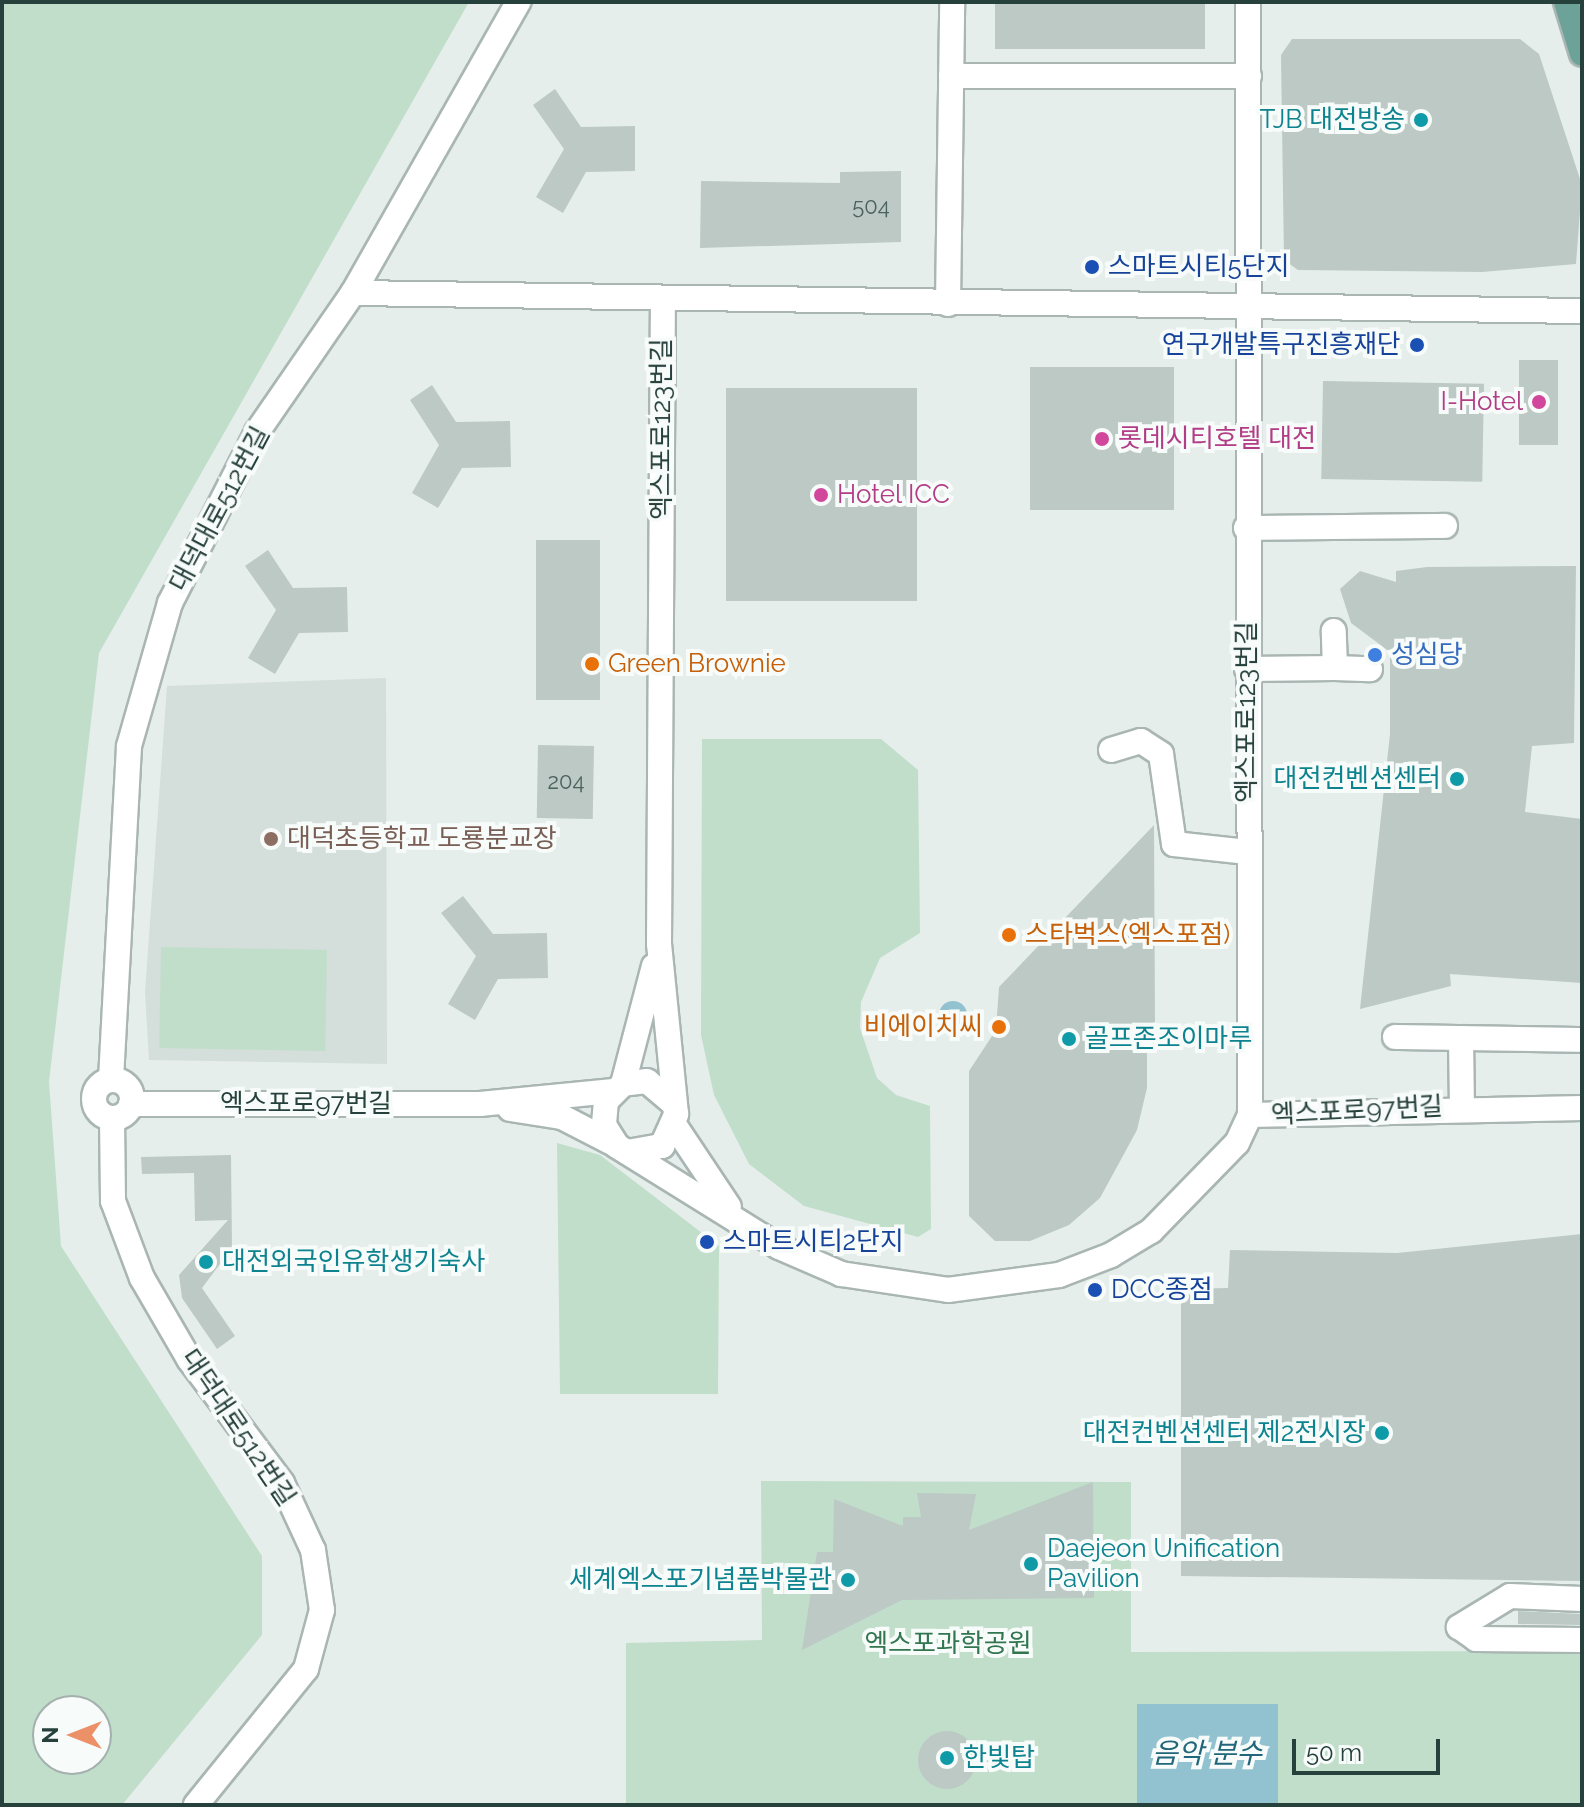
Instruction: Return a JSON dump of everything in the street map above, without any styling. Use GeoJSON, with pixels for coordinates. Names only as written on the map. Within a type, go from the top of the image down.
{"type":"FeatureCollection","features":[{"type":"Feature","properties":{"kind":"main road"},"geometry":{"type":"LineString","coordinates":[[1566,2],[1582,54]]}},
{"type":"Feature","properties":{"kind":"street","name":"대덕대로512번길"},"geometry":{"type":"LineString","coordinates":[[196,1805],[306,1669],[322,1610],[313,1550],[282,1483],[189,1359],[142,1278],[113,1201],[122,1111],[94,1102],[96,1089],[111,1079],[129,746],[170,603],[257,432],[353,293],[518,2]]}},
{"type":"Feature","properties":{"kind":"street"},"geometry":{"type":"LineString","coordinates":[[948,304],[952,2]]}},
{"type":"Feature","properties":{"kind":"street","name":"엑스포로123번길"},"geometry":{"type":"LineString","coordinates":[[1248,2],[1244,309],[1250,1115]]}},
{"type":"Feature","properties":{"kind":"street"},"geometry":{"type":"LineString","coordinates":[[951,76],[1249,76]]}},
{"type":"Feature","properties":{"kind":"street"},"geometry":{"type":"LineString","coordinates":[[353,293],[1244,309],[1582,311]]}},
{"type":"Feature","properties":{"kind":"street","name":"엑스포로123번길"},"geometry":{"type":"LineString","coordinates":[[659,944],[663,298]]}},
{"type":"Feature","properties":{"kind":"street"},"geometry":{"type":"LineString","coordinates":[[1246,528],[1445,526]]}},
{"type":"Feature","properties":{"kind":"street"},"geometry":{"type":"LineString","coordinates":[[1334,631],[1335,668]]}},
{"type":"Feature","properties":{"kind":"street"},"geometry":{"type":"LineString","coordinates":[[1247,669],[1370,669]]}},
{"type":"Feature","properties":{"kind":"street"},"geometry":{"type":"LineString","coordinates":[[1111,750],[1141,741],[1161,754],[1174,844],[1248,852]]}},
{"type":"Feature","properties":{"kind":"street"},"geometry":{"type":"LineString","coordinates":[[659,944],[674,1115],[652,1152],[622,1149],[604,1125],[659,944]]}},
{"type":"Feature","properties":{"kind":"street"},"geometry":{"type":"LineString","coordinates":[[1395,1037],[1582,1040]]}},
{"type":"Feature","properties":{"kind":"street"},"geometry":{"type":"LineString","coordinates":[[1461,1038],[1462,1106]]}},
{"type":"Feature","properties":{"kind":"street"},"geometry":{"type":"LineString","coordinates":[[111,1079],[127,1086],[122,1111]]}},
{"type":"Feature","properties":{"kind":"street"},"geometry":{"type":"LineString","coordinates":[[480,1104],[647,1081],[674,1115],[735,1216]]}},
{"type":"Feature","properties":{"kind":"street","name":"엑스포로97번길"},"geometry":{"type":"LineString","coordinates":[[122,1111],[480,1104],[562,1117],[735,1216],[779,1247],[891,1285],[948,1290],[1028,1281],[1111,1255],[1151,1231],[1237,1143],[1250,1115],[1462,1106],[1582,1108]]}},
{"type":"Feature","properties":{"kind":"street"},"geometry":{"type":"LineString","coordinates":[[1582,1599],[1510,1596],[1459,1627],[1476,1639],[1582,1640]]}},
{"type":"Feature","properties":{"kind":"shaded area","name":"대덕초등학교 도룡분교장"},"geometry":{"type":"Polygon","coordinates":[[[386,678],[387,1064],[149,1060],[145,992],[167,686],[386,678]]]}},
{"type":"Feature","properties":{"kind":"green space"},"geometry":{"type":"Polygon","coordinates":[[[2,2],[469,2],[99,653],[49,1082],[61,1246],[262,1556],[262,1635],[122,1805],[2,1805],[2,2]]]}},
{"type":"Feature","properties":{"kind":"green space"},"geometry":{"type":"Polygon","coordinates":[[[702,739],[881,739],[918,770],[920,933],[880,958],[861,1002],[860,1028],[877,1078],[896,1095],[930,1106],[931,1229],[918,1237],[804,1206],[749,1164],[714,1095],[701,1035],[702,739]]]}},
{"type":"Feature","properties":{"kind":"green space"},"geometry":{"type":"Polygon","coordinates":[[[161,947],[327,950],[325,1051],[159,1048],[161,947]]]}},
{"type":"Feature","properties":{"kind":"green space"},"geometry":{"type":"Polygon","coordinates":[[[557,1143],[600,1155],[719,1246],[718,1394],[560,1394],[557,1143]]]}},
{"type":"Feature","properties":{"kind":"green space","name":"엑스포과학공원"},"geometry":{"type":"Polygon","coordinates":[[[761,1481],[1131,1482],[1131,1652],[1582,1651],[1582,1805],[626,1805],[626,1643],[762,1640],[761,1481]]]}},
{"type":"Feature","properties":{"kind":"water"},"geometry":{"type":"Polygon","coordinates":[[[953,1001],[963,1005],[967,1015],[963,1025],[953,1029],[943,1025],[939,1015],[943,1005],[953,1001]]]}},
{"type":"Feature","properties":{"kind":"water","name":"음악 분수"},"geometry":{"type":"Polygon","coordinates":[[[1137,1704],[1278,1704],[1278,1805],[1137,1805],[1137,1704]]]}},
{"type":"Feature","properties":{"kind":"building"},"geometry":{"type":"Polygon","coordinates":[[[995,2],[1205,2],[1205,49],[995,49],[995,2]]]}},
{"type":"Feature","properties":{"kind":"building","name":"TJB 대전방송"},"geometry":{"type":"Polygon","coordinates":[[[1292,39],[1520,39],[1539,54],[1582,185],[1576,264],[1482,272],[1298,270],[1284,260],[1281,55],[1292,39]]]}},
{"type":"Feature","properties":{"kind":"building"},"geometry":{"type":"Polygon","coordinates":[[[555,89],[581,127],[635,126],[635,171],[586,172],[563,213],[536,197],[564,149],[533,105],[555,89]]]}},
{"type":"Feature","properties":{"kind":"building"},"geometry":{"type":"Polygon","coordinates":[[[901,171],[901,242],[700,248],[701,181],[840,183],[840,172],[901,171]]]}},
{"type":"Feature","properties":{"kind":"building","name":"I-Hotel"},"geometry":{"type":"Polygon","coordinates":[[[1519,360],[1558,360],[1558,445],[1519,445],[1519,360]]]}},
{"type":"Feature","properties":{"kind":"building","name":"롯데시티호텔 대전"},"geometry":{"type":"Polygon","coordinates":[[[1030,367],[1174,367],[1174,510],[1030,510],[1030,367]]]}},
{"type":"Feature","properties":{"kind":"building"},"geometry":{"type":"Polygon","coordinates":[[[1323,381],[1484,384],[1482,482],[1321,479],[1323,381]]]}},
{"type":"Feature","properties":{"kind":"building"},"geometry":{"type":"Polygon","coordinates":[[[432,385],[456,422],[510,421],[511,467],[462,468],[438,508],[412,493],[439,445],[410,400],[432,385]]]}},
{"type":"Feature","properties":{"kind":"building","name":"Hotel ICC"},"geometry":{"type":"Polygon","coordinates":[[[726,388],[917,388],[917,601],[726,601],[726,388]]]}},
{"type":"Feature","properties":{"kind":"building"},"geometry":{"type":"Polygon","coordinates":[[[536,540],[600,540],[600,700],[536,700],[536,540]]]}},
{"type":"Feature","properties":{"kind":"building"},"geometry":{"type":"Polygon","coordinates":[[[268,550],[293,588],[347,587],[348,632],[299,633],[275,674],[248,658],[276,610],[245,566],[268,550]]]}},
{"type":"Feature","properties":{"kind":"building","name":"대전컨벤션센터"},"geometry":{"type":"Polygon","coordinates":[[[1576,566],[1574,743],[1532,746],[1525,812],[1582,819],[1582,983],[1450,974],[1451,986],[1360,1009],[1390,734],[1390,652],[1351,623],[1340,589],[1360,571],[1396,582],[1396,571],[1427,567],[1576,566]]]}},
{"type":"Feature","properties":{"kind":"building"},"geometry":{"type":"Polygon","coordinates":[[[538,745],[594,746],[593,819],[537,818],[538,745]]]}},
{"type":"Feature","properties":{"kind":"building","name":"골프존조이마루"},"geometry":{"type":"Polygon","coordinates":[[[1154,825],[1155,1022],[1147,1025],[1147,1088],[1137,1130],[1100,1198],[1069,1225],[1030,1241],[995,1241],[969,1216],[969,1071],[996,1030],[999,987],[1154,825]]]}},
{"type":"Feature","properties":{"kind":"building"},"geometry":{"type":"Polygon","coordinates":[[[463,896],[493,934],[547,933],[548,978],[498,979],[475,1020],[448,1004],[476,956],[441,913],[463,896]]]}},
{"type":"Feature","properties":{"kind":"building","name":"대전외국인유학생기숙사"},"geometry":{"type":"Polygon","coordinates":[[[231,1155],[232,1248],[202,1288],[235,1336],[217,1349],[182,1298],[179,1275],[228,1220],[195,1221],[194,1173],[142,1174],[141,1157],[231,1155]]]}},
{"type":"Feature","properties":{"kind":"building","name":"대전컨벤션센터 제2전시장"},"geometry":{"type":"Polygon","coordinates":[[[1582,1234],[1582,1581],[1181,1576],[1181,1289],[1228,1288],[1230,1250],[1397,1253],[1582,1234]]]}},
{"type":"Feature","properties":{"kind":"building"},"geometry":{"type":"Polygon","coordinates":[[[1093,1482],[1094,1598],[902,1600],[802,1650],[817,1552],[833,1552],[834,1499],[903,1526],[903,1517],[921,1517],[917,1493],[976,1494],[969,1530],[1093,1482]]]}},
{"type":"Feature","properties":{"kind":"building"},"geometry":{"type":"Polygon","coordinates":[[[1518,1611],[1581,1614],[1581,1625],[1518,1624],[1518,1611]]]}},
{"type":"Feature","properties":{"kind":"building","name":"한빛탑"},"geometry":{"type":"Polygon","coordinates":[[[947,1731],[958,1733],[967,1740],[974,1749],[974,1771],[967,1780],[958,1787],[947,1789],[936,1787],[927,1780],[920,1771],[918,1760],[920,1749],[927,1740],[936,1733],[947,1731]]]}},
{"type":"Feature","properties":{"kind":"place","name":"TJB 대전방송"},"geometry":{"type":"Point","coordinates":[1421,120]}},
{"type":"Feature","properties":{"kind":"place","name":"스마트시티5단지"},"geometry":{"type":"Point","coordinates":[1092,267]}},
{"type":"Feature","properties":{"kind":"place","name":"연구개발특구진흥재단"},"geometry":{"type":"Point","coordinates":[1417,345]}},
{"type":"Feature","properties":{"kind":"place","name":"I-Hotel"},"geometry":{"type":"Point","coordinates":[1539,402]}},
{"type":"Feature","properties":{"kind":"place","name":"롯데시티호텔 대전"},"geometry":{"type":"Point","coordinates":[1102,439]}},
{"type":"Feature","properties":{"kind":"place","name":"Hotel ICC"},"geometry":{"type":"Point","coordinates":[821,495]}},
{"type":"Feature","properties":{"kind":"place","name":"성심당"},"geometry":{"type":"Point","coordinates":[1375,655]}},
{"type":"Feature","properties":{"kind":"place","name":"Green Brownie"},"geometry":{"type":"Point","coordinates":[592,664]}},
{"type":"Feature","properties":{"kind":"place","name":"대전컨벤션센터"},"geometry":{"type":"Point","coordinates":[1457,779]}},
{"type":"Feature","properties":{"kind":"place","name":"대덕초등학교 도룡분교장"},"geometry":{"type":"Point","coordinates":[271,839]}},
{"type":"Feature","properties":{"kind":"place","name":"스타벅스(엑스포점)"},"geometry":{"type":"Point","coordinates":[1009,935]}},
{"type":"Feature","properties":{"kind":"place","name":"비에이치씨"},"geometry":{"type":"Point","coordinates":[999,1027]}},
{"type":"Feature","properties":{"kind":"place","name":"골프존조이마루"},"geometry":{"type":"Point","coordinates":[1069,1039]}},
{"type":"Feature","properties":{"kind":"place","name":"스마트시티2단지"},"geometry":{"type":"Point","coordinates":[707,1242]}},
{"type":"Feature","properties":{"kind":"place","name":"대전외국인유학생기숙사"},"geometry":{"type":"Point","coordinates":[206,1262]}},
{"type":"Feature","properties":{"kind":"place","name":"DCC종점"},"geometry":{"type":"Point","coordinates":[1095,1290]}},
{"type":"Feature","properties":{"kind":"place","name":"대전컨벤션센터 제2전시장"},"geometry":{"type":"Point","coordinates":[1382,1433]}},
{"type":"Feature","properties":{"kind":"place","name":"Daejeon Unification Pavilion"},"geometry":{"type":"Point","coordinates":[1031,1564]}},
{"type":"Feature","properties":{"kind":"place","name":"세계엑스포기념품박물관"},"geometry":{"type":"Point","coordinates":[848,1580]}},
{"type":"Feature","properties":{"kind":"place","name":"한빛탑"},"geometry":{"type":"Point","coordinates":[947,1758]}}]}
